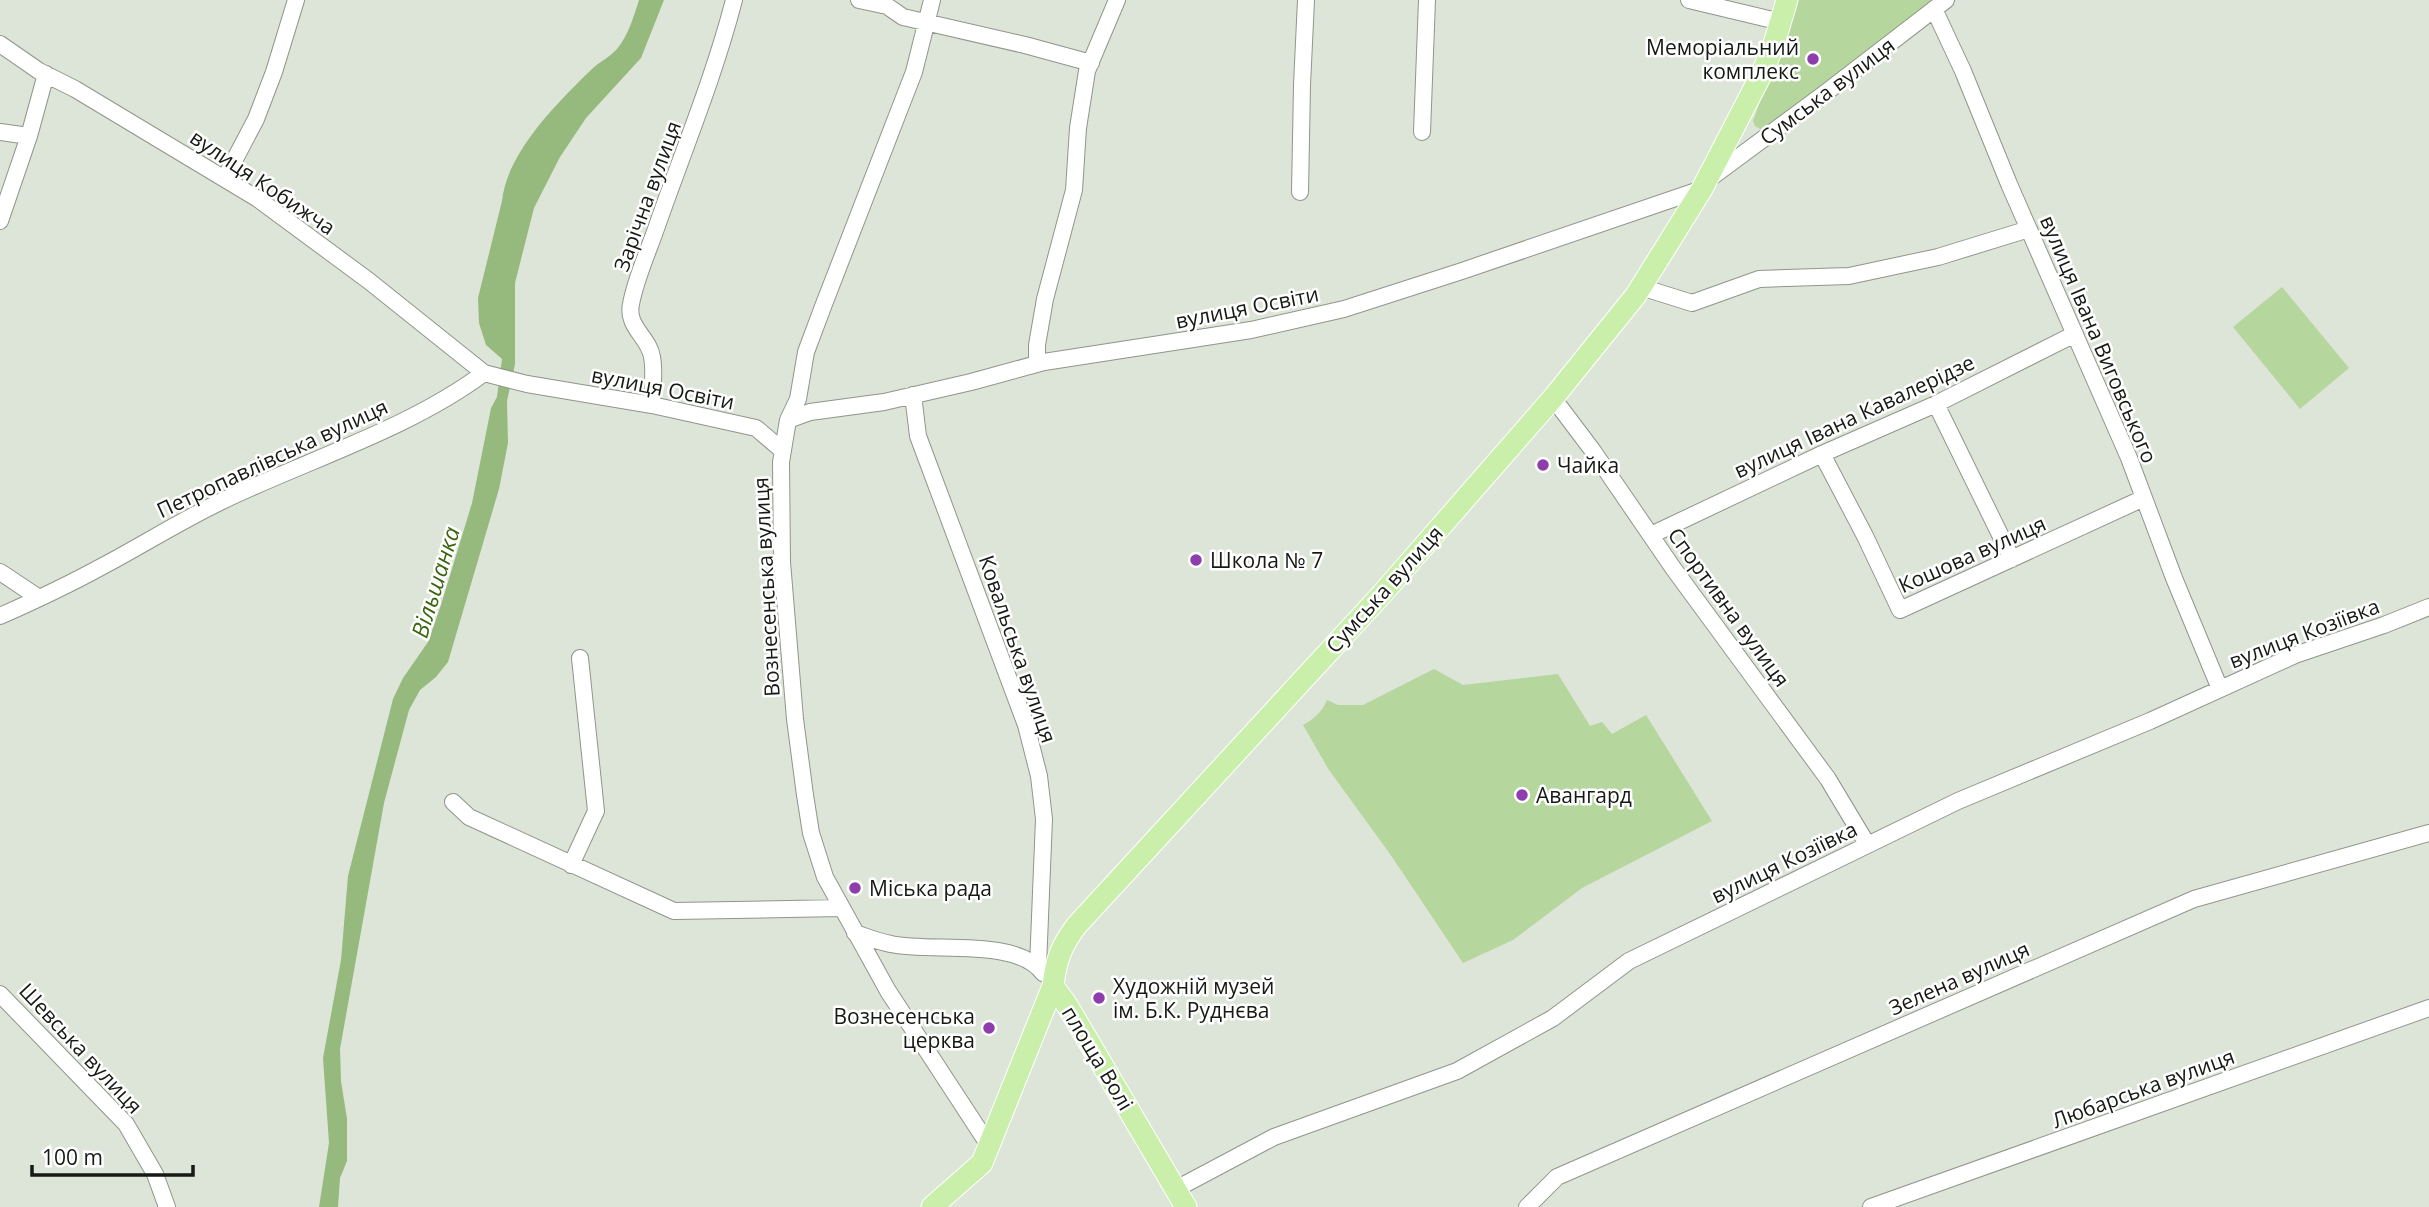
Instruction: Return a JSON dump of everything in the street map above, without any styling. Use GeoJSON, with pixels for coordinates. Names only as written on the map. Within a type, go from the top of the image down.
{"type":"FeatureCollection","features":[{"type":"Feature","properties":{"kind":"main road","name":"Сумська вулиця"},"geometry":{"type":"LineString","coordinates":[[1054,986],[1056,961],[1077,925],[1382,594],[1553,398],[1641,287],[1704,185],[1761,75],[1787,0]]}},
{"type":"Feature","properties":{"kind":"main road","name":"площа Волі"},"geometry":{"type":"LineString","coordinates":[[932,1207],[977,1170],[990,1147],[1054,986]]}},
{"type":"Feature","properties":{"kind":"main road","name":"площа Волі"},"geometry":{"type":"LineString","coordinates":[[1054,986],[1181,1198]]}},
{"type":"Feature","properties":{"kind":"street"},"geometry":{"type":"LineString","coordinates":[[225,178],[256,119],[296,0]]}},
{"type":"Feature","properties":{"kind":"street","name":"Зарічна вулиця"},"geometry":{"type":"LineString","coordinates":[[652,405],[653,357],[648,345],[633,326],[630,307],[702,105],[734,0]]}},
{"type":"Feature","properties":{"kind":"street"},"geometry":{"type":"LineString","coordinates":[[859,0],[887,6],[903,17],[1091,63]]}},
{"type":"Feature","properties":{"kind":"street","name":"Вознесенська вулиця"},"geometry":{"type":"LineString","coordinates":[[933,0],[914,72],[806,352],[798,399],[788,420],[783,451],[782,562],[794,719],[811,833],[825,877],[888,991],[990,1147]]}},
{"type":"Feature","properties":{"kind":"street"},"geometry":{"type":"LineString","coordinates":[[1037,364],[1037,345],[1045,299],[1074,190],[1078,128],[1087,71],[1117,0]]}},
{"type":"Feature","properties":{"kind":"street"},"geometry":{"type":"LineString","coordinates":[[1300,192],[1306,0]]}},
{"type":"Feature","properties":{"kind":"street"},"geometry":{"type":"LineString","coordinates":[[1422,132],[1427,0]]}},
{"type":"Feature","properties":{"kind":"street"},"geometry":{"type":"LineString","coordinates":[[1689,0],[1781,22]]}},
{"type":"Feature","properties":{"kind":"street","name":"Сумська вулиця"},"geometry":{"type":"LineString","coordinates":[[1704,185],[1940,4]]}},
{"type":"Feature","properties":{"kind":"street","name":"вулиця Івана Виговського"},"geometry":{"type":"LineString","coordinates":[[1940,4],[1963,71],[2144,498],[2220,689]]}},
{"type":"Feature","properties":{"kind":"street","name":"вулиця Кобижча"},"geometry":{"type":"LineString","coordinates":[[0,44],[258,199],[369,281],[487,374]]}},
{"type":"Feature","properties":{"kind":"street"},"geometry":{"type":"LineString","coordinates":[[0,221],[29,136],[46,74]]}},
{"type":"Feature","properties":{"kind":"street"},"geometry":{"type":"LineString","coordinates":[[0,132],[29,136]]}},
{"type":"Feature","properties":{"kind":"street","name":"вулиця Освіти"},"geometry":{"type":"LineString","coordinates":[[788,420],[810,412],[913,396],[1037,364],[1251,330],[1344,309],[1500,258],[1704,185]]}},
{"type":"Feature","properties":{"kind":"street"},"geometry":{"type":"LineString","coordinates":[[1641,287],[1692,303],[1759,279],[1849,276],[1938,257],[2029,229]]}},
{"type":"Feature","properties":{"kind":"street","name":"вулиця Івана Кавалерідзе"},"geometry":{"type":"LineString","coordinates":[[1651,535],[1822,454],[1936,404],[2075,334]]}},
{"type":"Feature","properties":{"kind":"street","name":"вулиця Освіти"},"geometry":{"type":"LineString","coordinates":[[487,374],[756,428],[783,451]]}},
{"type":"Feature","properties":{"kind":"street","name":"Петропавлівська вулиця"},"geometry":{"type":"LineString","coordinates":[[0,616],[100,568],[221,501],[429,408],[487,374]]}},
{"type":"Feature","properties":{"kind":"street","name":"Ковальська вулиця"},"geometry":{"type":"LineString","coordinates":[[913,396],[918,436],[1026,725],[1039,776],[1044,819],[1038,966]]}},
{"type":"Feature","properties":{"kind":"street","name":"Спортивна вулиця"},"geometry":{"type":"LineString","coordinates":[[1553,398],[1828,779],[1867,844]]}},
{"type":"Feature","properties":{"kind":"street"},"geometry":{"type":"LineString","coordinates":[[1936,404],[2012,559]]}},
{"type":"Feature","properties":{"kind":"street","name":"Кошова вулиця"},"geometry":{"type":"LineString","coordinates":[[1822,454],[1865,536],[1899,610],[2144,498]]}},
{"type":"Feature","properties":{"kind":"street"},"geometry":{"type":"LineString","coordinates":[[0,572],[39,598]]}},
{"type":"Feature","properties":{"kind":"street","name":"вулиця Козіївка"},"geometry":{"type":"LineString","coordinates":[[1181,1198],[1274,1137],[1457,1071],[1552,1018],[1629,961],[1778,891],[1867,844],[1958,801],[2295,655],[2429,607]]}},
{"type":"Feature","properties":{"kind":"street"},"geometry":{"type":"LineString","coordinates":[[571,865],[596,811],[580,657]]}},
{"type":"Feature","properties":{"kind":"street"},"geometry":{"type":"LineString","coordinates":[[453,802],[469,817],[674,911],[841,908]]}},
{"type":"Feature","properties":{"kind":"street","name":"Зелена вулиця"},"geometry":{"type":"LineString","coordinates":[[1527,1207],[1557,1177],[2194,899],[2429,833]]}},
{"type":"Feature","properties":{"kind":"street"},"geometry":{"type":"LineString","coordinates":[[855,933],[892,945],[996,952],[1026,959],[1038,966],[1054,986]]}},
{"type":"Feature","properties":{"kind":"street","name":"Шевська вулиця"},"geometry":{"type":"LineString","coordinates":[[0,994],[126,1124],[155,1174],[167,1207]]}},
{"type":"Feature","properties":{"kind":"street","name":"Любарська вулиця"},"geometry":{"type":"LineString","coordinates":[[1871,1207],[2429,1008]]}},
{"type":"Feature","properties":{"kind":"shaded area"},"geometry":{"type":"Polygon","coordinates":[[[639,0],[664,0],[641,58],[586,118],[560,157],[534,208],[515,283],[515,364],[507,401],[508,443],[499,489],[448,662],[436,677],[420,690],[409,710],[384,803],[340,1049],[341,1081],[347,1119],[347,1161],[340,1178],[338,1207],[319,1207],[329,1143],[323,1058],[341,960],[348,876],[393,699],[403,678],[428,642],[441,605],[472,503],[491,408],[497,397],[502,359],[486,345],[479,323],[478,298],[506,183],[524,146],[550,112],[621,44],[639,0]]]}},
{"type":"Feature","properties":{"kind":"shaded area"},"geometry":{"type":"Polygon","coordinates":[[[1793,0],[1935,0],[1762,130],[1755,126],[1753,121],[1790,17],[1793,0]]]}},
{"type":"Feature","properties":{"kind":"shaded area"},"geometry":{"type":"Polygon","coordinates":[[[2282,287],[2349,368],[2300,409],[2233,327],[2282,287]]]}},
{"type":"Feature","properties":{"kind":"shaded area","name":"Авангард"},"geometry":{"type":"Polygon","coordinates":[[[1434,669],[1463,685],[1558,674],[1590,726],[1602,722],[1612,734],[1646,715],[1712,821],[1582,888],[1513,940],[1463,963],[1390,854],[1329,770],[1303,725],[1317,715],[1327,700],[1338,705],[1363,705],[1434,669]]]}},
{"type":"Feature","properties":{"kind":"place","name":"Меморіальний комплекс"},"geometry":{"type":"Point","coordinates":[1813,59]}},
{"type":"Feature","properties":{"kind":"place","name":"Чайка"},"geometry":{"type":"Point","coordinates":[1543,465]}},
{"type":"Feature","properties":{"kind":"place","name":"Школа № 7"},"geometry":{"type":"Point","coordinates":[1196,560]}},
{"type":"Feature","properties":{"kind":"place","name":"Авангард"},"geometry":{"type":"Point","coordinates":[1522,795]}},
{"type":"Feature","properties":{"kind":"place","name":"Міська рада"},"geometry":{"type":"Point","coordinates":[855,888]}},
{"type":"Feature","properties":{"kind":"place","name":"Художній музей ім. Б.К. Руднєва"},"geometry":{"type":"Point","coordinates":[1099,998]}},
{"type":"Feature","properties":{"kind":"place","name":"Вознесенська церква"},"geometry":{"type":"Point","coordinates":[989,1028]}},
{"type":"Feature","properties":{"kind":"water label","name":"Вільшанка"},"geometry":{"type":"Point","coordinates":[435,582]}}]}
